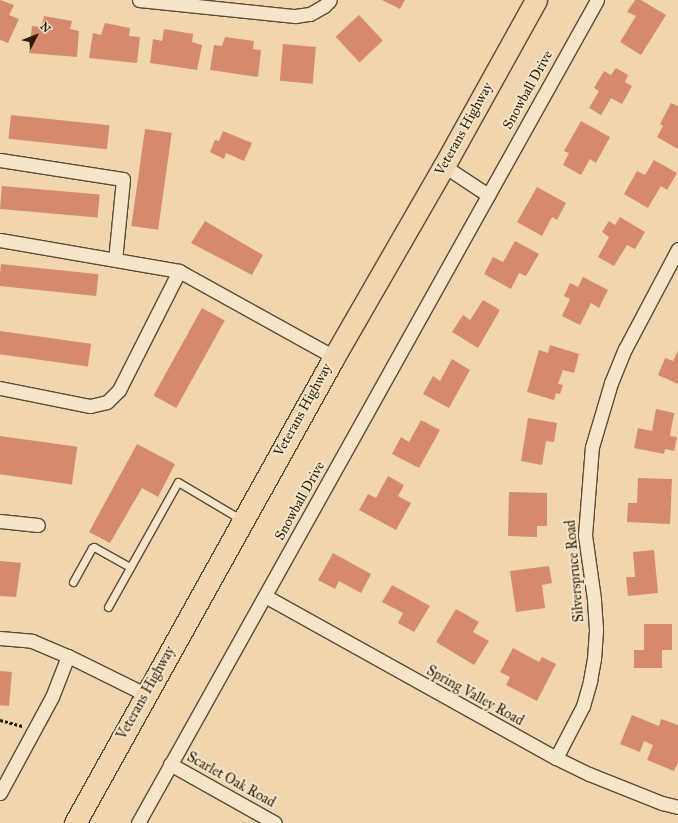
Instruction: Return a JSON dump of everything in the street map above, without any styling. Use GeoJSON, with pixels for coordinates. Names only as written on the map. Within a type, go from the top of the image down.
{"type":"FeatureCollection","features":[{"type":"Feature","properties":{"kind":"main road","name":"Veterans Highway"},"geometry":{"type":"LineString","coordinates":[[75,823],[242,520],[444,166],[536,0]]}},
{"type":"Feature","properties":{"kind":"street"},"geometry":{"type":"LineString","coordinates":[[139,0],[294,16],[310,14],[324,6],[330,0]]}},
{"type":"Feature","properties":{"kind":"street","name":"Snowball Drive"},"geometry":{"type":"LineString","coordinates":[[138,823],[597,0]]}},
{"type":"Feature","properties":{"kind":"street"},"geometry":{"type":"LineString","coordinates":[[0,160],[123,178],[115,260]]}},
{"type":"Feature","properties":{"kind":"street"},"geometry":{"type":"LineString","coordinates":[[444,166],[488,195]]}},
{"type":"Feature","properties":{"kind":"street"},"geometry":{"type":"LineString","coordinates":[[0,240],[179,271],[334,357]]}},
{"type":"Feature","properties":{"kind":"street","name":"Silverspruce Road"},"geometry":{"type":"LineString","coordinates":[[556,758],[583,706],[594,659],[596,629],[594,599],[585,535],[592,447],[611,383],[625,349],[678,249]]}},
{"type":"Feature","properties":{"kind":"street"},"geometry":{"type":"LineString","coordinates":[[0,388],[90,406],[107,402],[119,390],[179,271]]}},
{"type":"Feature","properties":{"kind":"street"},"geometry":{"type":"LineString","coordinates":[[0,521],[38,525]]}},
{"type":"Feature","properties":{"kind":"street","name":"Spring Valley Road"},"geometry":{"type":"LineString","coordinates":[[265,596],[556,758],[589,774],[662,803],[678,807]]}},
{"type":"Feature","properties":{"kind":"street"},"geometry":{"type":"LineString","coordinates":[[0,638],[32,641],[68,656],[145,694]]}},
{"type":"Feature","properties":{"kind":"street"},"geometry":{"type":"LineString","coordinates":[[0,793],[52,697],[68,656]]}},
{"type":"Feature","properties":{"kind":"street","name":"Scarlet Oak Road"},"geometry":{"type":"LineString","coordinates":[[170,764],[276,823]]}},
{"type":"Feature","properties":{"kind":"lane"},"geometry":{"type":"LineString","coordinates":[[108,607],[178,482],[242,520]]}},
{"type":"Feature","properties":{"kind":"lane"},"geometry":{"type":"LineString","coordinates":[[73,582],[92,548],[94,547],[130,567]]}},
{"type":"Feature","properties":{"kind":"path"},"geometry":{"type":"LineString","coordinates":[[0,720],[19,724],[33,732]]}},
{"type":"Feature","properties":{"kind":"building"},"geometry":{"type":"Polygon","coordinates":[[[0,0],[14,5],[9,15],[19,19],[8,43],[0,40],[0,0]]]}},
{"type":"Feature","properties":{"kind":"building"},"geometry":{"type":"Polygon","coordinates":[[[382,0],[405,0],[400,9],[382,0]]]}},
{"type":"Feature","properties":{"kind":"building"},"geometry":{"type":"Polygon","coordinates":[[[635,0],[641,0],[666,15],[641,55],[620,42],[636,16],[627,12],[635,0]]]}},
{"type":"Feature","properties":{"kind":"building"},"geometry":{"type":"Polygon","coordinates":[[[359,15],[383,41],[359,62],[336,37],[359,15]]]}},
{"type":"Feature","properties":{"kind":"building"},"geometry":{"type":"Polygon","coordinates":[[[44,16],[72,21],[70,29],[79,31],[77,57],[29,53],[32,26],[41,27],[44,16]]]}},
{"type":"Feature","properties":{"kind":"building"},"geometry":{"type":"Polygon","coordinates":[[[105,23],[130,28],[129,36],[140,37],[137,63],[89,58],[93,33],[101,35],[105,23]]]}},
{"type":"Feature","properties":{"kind":"building"},"geometry":{"type":"Polygon","coordinates":[[[164,29],[193,34],[192,42],[202,45],[197,70],[150,63],[153,39],[162,41],[164,29]]]}},
{"type":"Feature","properties":{"kind":"building"},"geometry":{"type":"Polygon","coordinates":[[[225,37],[254,41],[253,49],[261,50],[258,77],[210,70],[214,45],[222,46],[225,37]]]}},
{"type":"Feature","properties":{"kind":"building"},"geometry":{"type":"Polygon","coordinates":[[[283,44],[316,47],[313,84],[280,81],[283,44]]]}},
{"type":"Feature","properties":{"kind":"building"},"geometry":{"type":"Polygon","coordinates":[[[616,68],[628,75],[625,82],[632,86],[622,104],[611,98],[601,115],[589,108],[599,91],[594,88],[604,71],[611,75],[616,68]]]}},
{"type":"Feature","properties":{"kind":"building"},"geometry":{"type":"Polygon","coordinates":[[[671,103],[678,106],[678,149],[657,137],[663,126],[660,124],[671,103]]]}},
{"type":"Feature","properties":{"kind":"building"},"geometry":{"type":"Polygon","coordinates":[[[11,115],[109,125],[107,149],[8,139],[11,115]]]}},
{"type":"Feature","properties":{"kind":"building"},"geometry":{"type":"Polygon","coordinates":[[[581,121],[610,137],[596,163],[590,159],[581,175],[563,165],[569,153],[564,151],[581,121]]]}},
{"type":"Feature","properties":{"kind":"building"},"geometry":{"type":"Polygon","coordinates":[[[145,129],[172,133],[158,230],[131,226],[145,129]]]}},
{"type":"Feature","properties":{"kind":"building"},"geometry":{"type":"Polygon","coordinates":[[[223,131],[252,143],[244,161],[226,153],[224,159],[210,152],[215,140],[219,141],[223,131]]]}},
{"type":"Feature","properties":{"kind":"building"},"geometry":{"type":"Polygon","coordinates":[[[654,160],[677,173],[667,190],[661,186],[648,208],[624,194],[637,171],[645,175],[654,160]]]}},
{"type":"Feature","properties":{"kind":"building"},"geometry":{"type":"Polygon","coordinates":[[[2,186],[100,195],[98,217],[0,209],[2,186]]]}},
{"type":"Feature","properties":{"kind":"building"},"geometry":{"type":"Polygon","coordinates":[[[537,187],[566,203],[557,220],[552,217],[542,236],[517,222],[537,187]]]}},
{"type":"Feature","properties":{"kind":"building"},"geometry":{"type":"Polygon","coordinates":[[[620,217],[645,232],[635,249],[627,245],[614,266],[598,257],[609,237],[602,232],[609,221],[615,225],[620,217]]]}},
{"type":"Feature","properties":{"kind":"building"},"geometry":{"type":"Polygon","coordinates":[[[205,221],[263,255],[252,275],[191,243],[205,221]]]}},
{"type":"Feature","properties":{"kind":"building"},"geometry":{"type":"Polygon","coordinates":[[[515,241],[539,254],[526,276],[519,273],[511,289],[484,274],[493,257],[503,262],[515,241]]]}},
{"type":"Feature","properties":{"kind":"building"},"geometry":{"type":"Polygon","coordinates":[[[1,264],[98,274],[96,296],[0,286],[1,264]]]}},
{"type":"Feature","properties":{"kind":"building"},"geometry":{"type":"Polygon","coordinates":[[[583,277],[608,290],[599,308],[591,303],[580,325],[562,316],[570,299],[564,296],[570,283],[578,287],[583,277]]]}},
{"type":"Feature","properties":{"kind":"building"},"geometry":{"type":"Polygon","coordinates":[[[483,300],[500,310],[478,348],[452,332],[463,315],[470,320],[483,300]]]}},
{"type":"Feature","properties":{"kind":"building"},"geometry":{"type":"Polygon","coordinates":[[[202,308],[225,321],[176,408],[154,395],[202,308]]]}},
{"type":"Feature","properties":{"kind":"building"},"geometry":{"type":"Polygon","coordinates":[[[0,331],[91,344],[88,367],[0,354],[0,331]]]}},
{"type":"Feature","properties":{"kind":"building"},"geometry":{"type":"Polygon","coordinates":[[[550,345],[579,354],[574,373],[563,370],[558,384],[563,385],[560,394],[556,393],[554,400],[527,392],[539,350],[548,353],[550,345]]]}},
{"type":"Feature","properties":{"kind":"building"},"geometry":{"type":"Polygon","coordinates":[[[678,351],[678,384],[658,375],[665,358],[673,361],[678,351]]]}},
{"type":"Feature","properties":{"kind":"building"},"geometry":{"type":"Polygon","coordinates":[[[452,359],[470,370],[449,408],[423,394],[433,376],[440,381],[452,359]]]}},
{"type":"Feature","properties":{"kind":"building"},"geometry":{"type":"Polygon","coordinates":[[[656,409],[674,413],[670,436],[677,437],[674,451],[665,449],[664,454],[634,448],[638,428],[652,431],[656,409]]]}},
{"type":"Feature","properties":{"kind":"building"},"geometry":{"type":"Polygon","coordinates":[[[528,418],[557,423],[554,442],[546,441],[542,465],[521,461],[528,418]]]}},
{"type":"Feature","properties":{"kind":"building"},"geometry":{"type":"Polygon","coordinates":[[[421,420],[440,430],[419,468],[392,454],[401,437],[409,442],[421,420]]]}},
{"type":"Feature","properties":{"kind":"building"},"geometry":{"type":"Polygon","coordinates":[[[0,436],[77,447],[72,484],[0,474],[0,436]]]}},
{"type":"Feature","properties":{"kind":"building"},"geometry":{"type":"Polygon","coordinates":[[[137,444],[175,464],[158,497],[142,488],[110,543],[89,532],[137,444]]]}},
{"type":"Feature","properties":{"kind":"building"},"geometry":{"type":"Polygon","coordinates":[[[388,476],[404,485],[398,496],[411,503],[396,530],[359,510],[368,494],[376,498],[388,476]]]}},
{"type":"Feature","properties":{"kind":"building"},"geometry":{"type":"Polygon","coordinates":[[[638,478],[672,479],[670,524],[627,522],[628,503],[637,503],[638,478]]]}},
{"type":"Feature","properties":{"kind":"building"},"geometry":{"type":"Polygon","coordinates":[[[509,492],[547,493],[547,526],[537,526],[537,537],[508,536],[509,492]]]}},
{"type":"Feature","properties":{"kind":"building"},"geometry":{"type":"Polygon","coordinates":[[[654,550],[658,593],[628,596],[626,577],[635,577],[633,552],[654,550]]]}},
{"type":"Feature","properties":{"kind":"building"},"geometry":{"type":"Polygon","coordinates":[[[333,553],[371,574],[361,593],[339,581],[335,589],[318,580],[333,553]]]}},
{"type":"Feature","properties":{"kind":"building"},"geometry":{"type":"Polygon","coordinates":[[[0,561],[21,563],[16,597],[0,596],[0,561]]]}},
{"type":"Feature","properties":{"kind":"building"},"geometry":{"type":"Polygon","coordinates":[[[549,566],[552,583],[542,585],[545,608],[516,612],[510,571],[549,566]]]}},
{"type":"Feature","properties":{"kind":"building"},"geometry":{"type":"Polygon","coordinates":[[[392,585],[430,606],[414,632],[398,623],[403,613],[382,602],[392,585]]]}},
{"type":"Feature","properties":{"kind":"building"},"geometry":{"type":"Polygon","coordinates":[[[456,609],[479,622],[473,632],[489,641],[474,665],[436,642],[456,609]]]}},
{"type":"Feature","properties":{"kind":"building"},"geometry":{"type":"Polygon","coordinates":[[[644,624],[672,624],[672,650],[662,650],[662,668],[634,668],[634,650],[644,650],[644,624]]]}},
{"type":"Feature","properties":{"kind":"building"},"geometry":{"type":"Polygon","coordinates":[[[513,648],[539,662],[542,657],[556,664],[537,701],[506,685],[510,677],[500,672],[513,648]]]}},
{"type":"Feature","properties":{"kind":"building"},"geometry":{"type":"Polygon","coordinates":[[[0,671],[12,672],[9,706],[0,705],[0,671]]]}},
{"type":"Feature","properties":{"kind":"building"},"geometry":{"type":"Polygon","coordinates":[[[632,715],[659,726],[661,719],[678,725],[678,762],[674,771],[647,760],[653,745],[644,741],[640,752],[620,744],[632,715]]]}}]}
